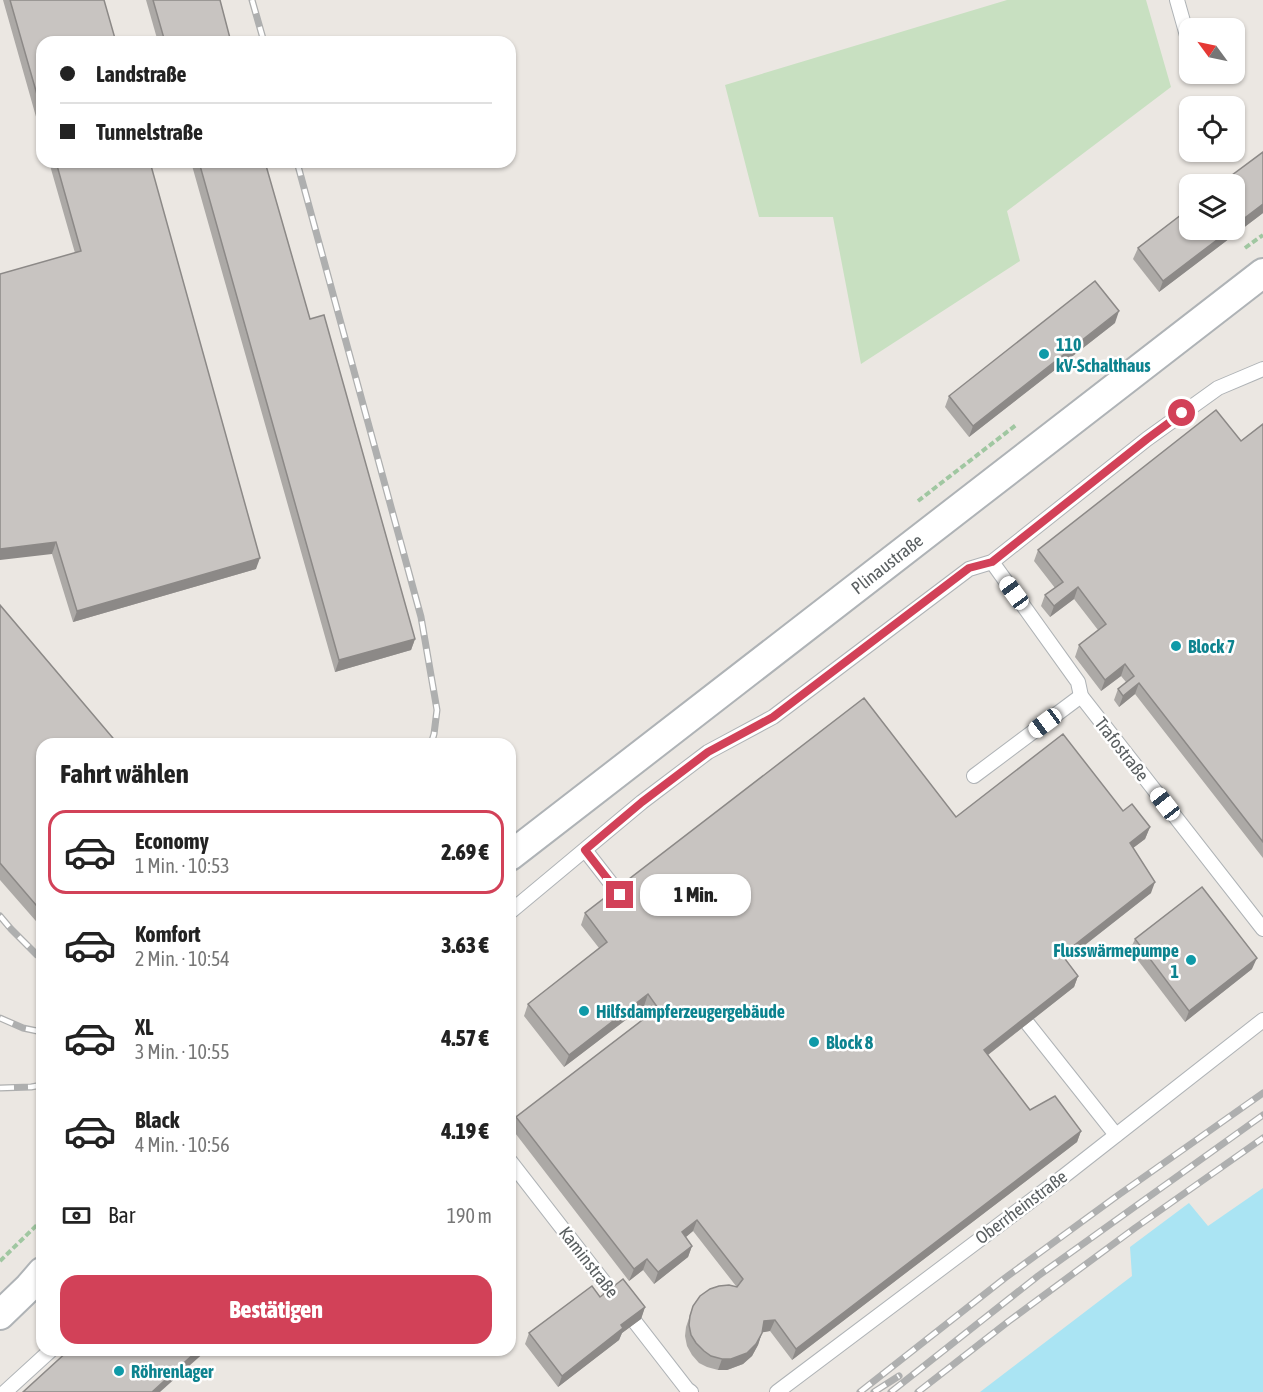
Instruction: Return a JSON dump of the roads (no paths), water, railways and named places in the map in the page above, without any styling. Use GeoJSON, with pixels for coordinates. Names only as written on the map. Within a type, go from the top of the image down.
{"type":"FeatureCollection","features":[{"type":"Feature","properties":{"kind":"street","name":"Plinaustraße"},"geometry":{"type":"LineString","coordinates":[[516,851],[1263,273]]}},
{"type":"Feature","properties":{"kind":"street"},"geometry":{"type":"LineString","coordinates":[[0,1315],[36,1280]]}},
{"type":"Feature","properties":{"kind":"lane"},"geometry":{"type":"LineString","coordinates":[[1177,0],[1182,18]]}},
{"type":"Feature","properties":{"kind":"lane"},"geometry":{"type":"LineString","coordinates":[[516,907],[642,802],[708,752],[773,717],[969,568],[992,562],[1147,439],[1218,387],[1263,369]]}},
{"type":"Feature","properties":{"kind":"lane","name":"Trafostraße"},"geometry":{"type":"LineString","coordinates":[[992,562],[1078,682],[1081,696],[1263,929]]}},
{"type":"Feature","properties":{"kind":"lane"},"geometry":{"type":"LineString","coordinates":[[974,776],[1081,696]]}},
{"type":"Feature","properties":{"kind":"lane"},"geometry":{"type":"LineString","coordinates":[[585,850],[620,895]]}},
{"type":"Feature","properties":{"kind":"lane","name":"Oberrheinstraße"},"geometry":{"type":"LineString","coordinates":[[777,1392],[924,1276],[1116,1135],[1263,1020]]}},
{"type":"Feature","properties":{"kind":"lane"},"geometry":{"type":"LineString","coordinates":[[1028,1024],[1116,1135]]}},
{"type":"Feature","properties":{"kind":"lane","name":"Kaminstraße"},"geometry":{"type":"LineString","coordinates":[[516,1169],[691,1392]]}},
{"type":"Feature","properties":{"kind":"lane"},"geometry":{"type":"LineString","coordinates":[[5,1392],[44,1356]]}},
{"type":"Feature","properties":{"kind":"water"},"geometry":{"type":"Polygon","coordinates":[[[1263,1188],[1263,1392],[980,1392],[1132,1276],[1130,1247],[1189,1203],[1208,1226],[1263,1188]]]}},
{"type":"Feature","properties":{"kind":"railway"},"geometry":{"type":"LineString","coordinates":[[252,0],[262,36]]}},
{"type":"Feature","properties":{"kind":"railway"},"geometry":{"type":"LineString","coordinates":[[299,168],[421,617],[437,710],[433,738]]}},
{"type":"Feature","properties":{"kind":"railway"},"geometry":{"type":"LineString","coordinates":[[0,916],[36,954]]}},
{"type":"Feature","properties":{"kind":"railway"},"geometry":{"type":"LineString","coordinates":[[0,1018],[36,1031]]}},
{"type":"Feature","properties":{"kind":"railway"},"geometry":{"type":"LineString","coordinates":[[0,1088],[36,1086]]}},
{"type":"Feature","properties":{"kind":"railway"},"geometry":{"type":"LineString","coordinates":[[860,1392],[1005,1278],[1263,1093]]}},
{"type":"Feature","properties":{"kind":"railway"},"geometry":{"type":"LineString","coordinates":[[891,1392],[1038,1276],[1263,1115]]}},
{"type":"Feature","properties":{"kind":"railway"},"geometry":{"type":"LineString","coordinates":[[918,1392],[1135,1228],[1263,1138]]}},
{"type":"Feature","properties":{"kind":"railway"},"geometry":{"type":"LineString","coordinates":[[874,1392],[899,1376]]}},
{"type":"Feature","properties":{"kind":"place","name":"110 kV-Schalthaus"},"geometry":{"type":"Point","coordinates":[1044,354]}},
{"type":"Feature","properties":{"kind":"place","name":"Block 7"},"geometry":{"type":"Point","coordinates":[1176,646]}},
{"type":"Feature","properties":{"kind":"place","name":"Flusswärmepumpe 1"},"geometry":{"type":"Point","coordinates":[1191,960]}},
{"type":"Feature","properties":{"kind":"place","name":"Hilfsdampferzeugergebäude"},"geometry":{"type":"Point","coordinates":[584,1011]}},
{"type":"Feature","properties":{"kind":"place","name":"Block 8"},"geometry":{"type":"Point","coordinates":[814,1042]}},
{"type":"Feature","properties":{"kind":"place","name":"Röhrenlager"},"geometry":{"type":"Point","coordinates":[119,1371]}}]}
